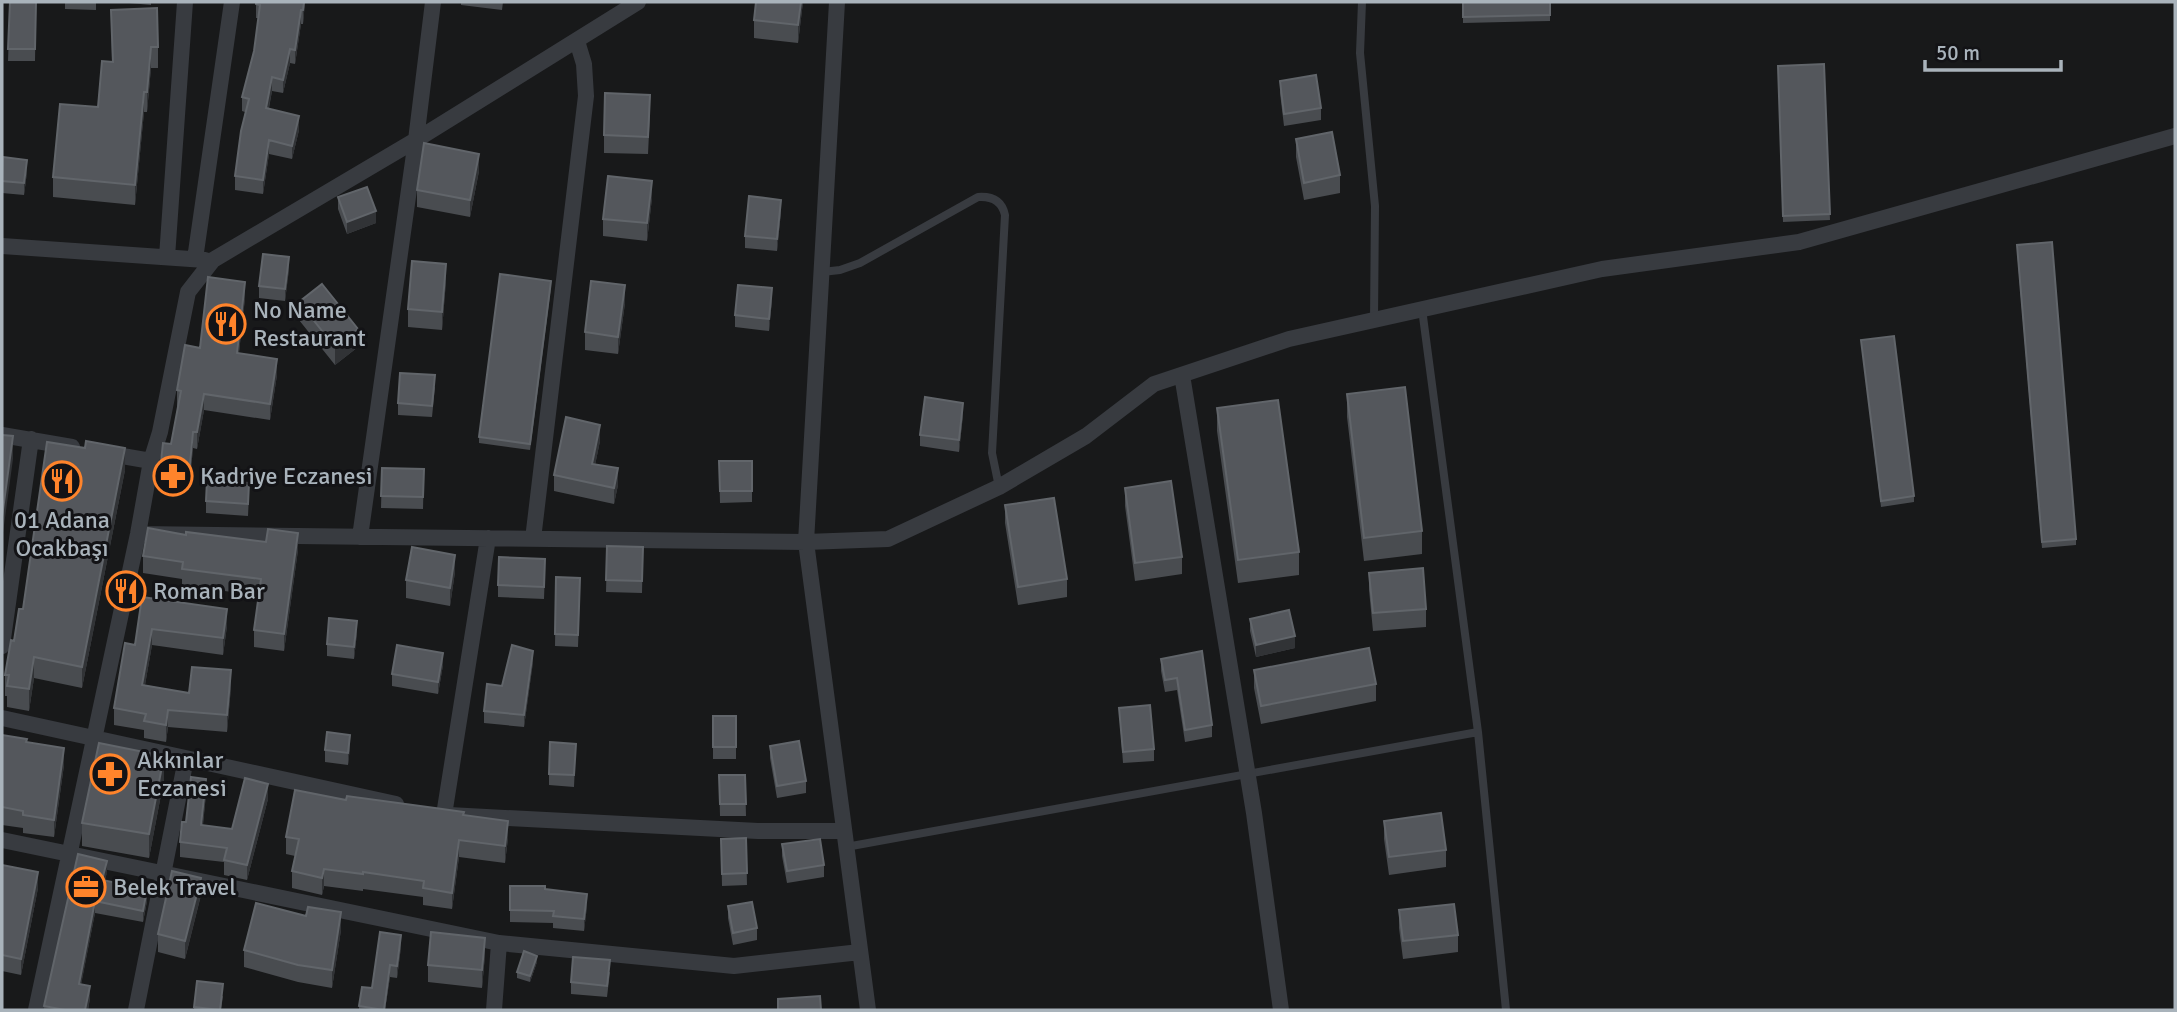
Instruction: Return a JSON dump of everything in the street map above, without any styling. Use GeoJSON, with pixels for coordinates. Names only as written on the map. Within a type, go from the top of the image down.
{"type":"FeatureCollection","features":[{"type":"Feature","properties":{"kind":"street"},"geometry":{"type":"LineString","coordinates":[[167,257],[185,2]]}},
{"type":"Feature","properties":{"kind":"street"},"geometry":{"type":"LineString","coordinates":[[195,259],[232,2]]}},
{"type":"Feature","properties":{"kind":"street"},"geometry":{"type":"LineString","coordinates":[[360,537],[433,2]]}},
{"type":"Feature","properties":{"kind":"street"},"geometry":{"type":"LineString","coordinates":[[36,1010],[188,292],[213,260],[416,140],[638,2]]}},
{"type":"Feature","properties":{"kind":"street"},"geometry":{"type":"LineString","coordinates":[[837,2],[806,542],[868,1010]]}},
{"type":"Feature","properties":{"kind":"street"},"geometry":{"type":"LineString","coordinates":[[533,538],[586,96],[584,64],[577,41]]}},
{"type":"Feature","properties":{"kind":"street"},"geometry":{"type":"LineString","coordinates":[[138,534],[806,542],[888,539],[999,488],[1086,436],[1154,384],[1289,338],[1602,269],[1799,242],[2175,136]]}},
{"type":"Feature","properties":{"kind":"street"},"geometry":{"type":"LineString","coordinates":[[2,246],[213,260]]}},
{"type":"Feature","properties":{"kind":"street"},"geometry":{"type":"LineString","coordinates":[[1182,375],[1248,774],[1281,1010]]}},
{"type":"Feature","properties":{"kind":"street"},"geometry":{"type":"LineString","coordinates":[[2,435],[151,461]]}},
{"type":"Feature","properties":{"kind":"street"},"geometry":{"type":"LineString","coordinates":[[2,646],[31,439]]}},
{"type":"Feature","properties":{"kind":"street"},"geometry":{"type":"LineString","coordinates":[[431,812],[488,538]]}},
{"type":"Feature","properties":{"kind":"street"},"geometry":{"type":"LineString","coordinates":[[2,718],[431,812],[758,831],[845,839]]}},
{"type":"Feature","properties":{"kind":"street"},"geometry":{"type":"LineString","coordinates":[[136,1010],[186,759]]}},
{"type":"Feature","properties":{"kind":"street"},"geometry":{"type":"LineString","coordinates":[[2,840],[499,943],[734,966],[860,951]]}},
{"type":"Feature","properties":{"kind":"street"},"geometry":{"type":"LineString","coordinates":[[494,1010],[499,943]]}},
{"type":"Feature","properties":{"kind":"lane"},"geometry":{"type":"LineString","coordinates":[[1362,2],[1360,53],[1375,205],[1374,320]]}},
{"type":"Feature","properties":{"kind":"lane"},"geometry":{"type":"LineString","coordinates":[[822,272],[840,270],[860,263],[971,200],[985,196],[1000,203],[1005,215],[992,453],[999,488]]}},
{"type":"Feature","properties":{"kind":"lane"},"geometry":{"type":"LineString","coordinates":[[1422,309],[1478,732],[1506,1010]]}},
{"type":"Feature","properties":{"kind":"lane"},"geometry":{"type":"LineString","coordinates":[[845,839],[1248,774],[1478,732]]}},
{"type":"Feature","properties":{"kind":"building"},"geometry":{"type":"Polygon","coordinates":[[[10,2],[36,2],[35,49],[8,49],[10,2]]]}},
{"type":"Feature","properties":{"kind":"building"},"geometry":{"type":"Polygon","coordinates":[[[256,2],[304,2],[295,50],[290,49],[283,80],[272,77],[266,108],[299,116],[292,146],[269,140],[263,180],[235,176],[241,131],[249,99],[242,97],[254,51],[260,5],[256,2]]]}},
{"type":"Feature","properties":{"kind":"building"},"geometry":{"type":"Polygon","coordinates":[[[756,2],[801,2],[798,25],[754,20],[756,2]]]}},
{"type":"Feature","properties":{"kind":"building"},"geometry":{"type":"Polygon","coordinates":[[[1463,2],[1550,2],[1550,15],[1463,17],[1463,2]]]}},
{"type":"Feature","properties":{"kind":"building"},"geometry":{"type":"Polygon","coordinates":[[[157,8],[158,47],[151,47],[135,185],[53,177],[60,104],[98,107],[102,61],[113,62],[111,10],[157,8]]]}},
{"type":"Feature","properties":{"kind":"building"},"geometry":{"type":"Polygon","coordinates":[[[1824,64],[1830,214],[1783,216],[1778,66],[1824,64]]]}},
{"type":"Feature","properties":{"kind":"building"},"geometry":{"type":"Polygon","coordinates":[[[1316,75],[1321,108],[1284,114],[1280,81],[1316,75]]]}},
{"type":"Feature","properties":{"kind":"building"},"geometry":{"type":"Polygon","coordinates":[[[605,93],[650,95],[648,137],[604,135],[605,93]]]}},
{"type":"Feature","properties":{"kind":"building"},"geometry":{"type":"Polygon","coordinates":[[[1332,132],[1340,175],[1304,183],[1296,139],[1332,132]]]}},
{"type":"Feature","properties":{"kind":"building"},"geometry":{"type":"Polygon","coordinates":[[[424,143],[479,154],[470,200],[417,190],[424,143]]]}},
{"type":"Feature","properties":{"kind":"building"},"geometry":{"type":"Polygon","coordinates":[[[3,157],[27,160],[24,183],[2,181],[3,157]]]}},
{"type":"Feature","properties":{"kind":"building"},"geometry":{"type":"Polygon","coordinates":[[[608,176],[652,181],[647,223],[603,219],[608,176]]]}},
{"type":"Feature","properties":{"kind":"building"},"geometry":{"type":"Polygon","coordinates":[[[367,187],[376,211],[347,222],[338,197],[367,187]]]}},
{"type":"Feature","properties":{"kind":"building"},"geometry":{"type":"Polygon","coordinates":[[[749,196],[781,200],[777,239],[745,236],[749,196]]]}},
{"type":"Feature","properties":{"kind":"building"},"geometry":{"type":"Polygon","coordinates":[[[2052,242],[2076,539],[2042,542],[2017,245],[2052,242]]]}},
{"type":"Feature","properties":{"kind":"building"},"geometry":{"type":"Polygon","coordinates":[[[263,254],[289,257],[285,289],[259,286],[263,254]]]}},
{"type":"Feature","properties":{"kind":"building"},"geometry":{"type":"Polygon","coordinates":[[[412,261],[446,264],[442,312],[408,309],[412,261]]]}},
{"type":"Feature","properties":{"kind":"building"},"geometry":{"type":"Polygon","coordinates":[[[500,274],[551,281],[530,444],[479,437],[500,274]]]}},
{"type":"Feature","properties":{"kind":"building"},"geometry":{"type":"Polygon","coordinates":[[[208,277],[245,282],[237,353],[277,359],[270,404],[204,394],[197,432],[193,432],[189,474],[160,471],[163,443],[171,444],[181,391],[177,390],[185,345],[200,348],[208,277]]]}},
{"type":"Feature","properties":{"kind":"building"},"geometry":{"type":"Polygon","coordinates":[[[591,281],[625,285],[618,337],[585,332],[591,281]]]}},
{"type":"Feature","properties":{"kind":"building"},"geometry":{"type":"Polygon","coordinates":[[[322,284],[358,329],[335,347],[299,302],[322,284]]]}},
{"type":"Feature","properties":{"kind":"building"},"geometry":{"type":"Polygon","coordinates":[[[738,285],[772,288],[769,319],[735,315],[738,285]]]}},
{"type":"Feature","properties":{"kind":"building"},"geometry":{"type":"Polygon","coordinates":[[[1894,336],[1914,496],[1881,501],[1861,340],[1894,336]]]}},
{"type":"Feature","properties":{"kind":"building"},"geometry":{"type":"Polygon","coordinates":[[[400,373],[435,375],[432,406],[398,403],[400,373]]]}},
{"type":"Feature","properties":{"kind":"building"},"geometry":{"type":"Polygon","coordinates":[[[1405,387],[1422,531],[1364,538],[1347,394],[1405,387]]]}},
{"type":"Feature","properties":{"kind":"building"},"geometry":{"type":"Polygon","coordinates":[[[925,397],[963,403],[959,440],[920,435],[925,397]]]}},
{"type":"Feature","properties":{"kind":"building"},"geometry":{"type":"Polygon","coordinates":[[[1278,400],[1299,552],[1238,560],[1217,408],[1278,400]]]}},
{"type":"Feature","properties":{"kind":"building"},"geometry":{"type":"Polygon","coordinates":[[[566,417],[600,425],[592,464],[618,468],[614,488],[554,475],[566,417]]]}},
{"type":"Feature","properties":{"kind":"building"},"geometry":{"type":"Polygon","coordinates":[[[2,435],[13,436],[2,517],[2,435]]]}},
{"type":"Feature","properties":{"kind":"building"},"geometry":{"type":"Polygon","coordinates":[[[86,441],[125,448],[82,667],[34,657],[29,689],[7,686],[9,675],[5,675],[19,609],[23,609],[47,442],[85,448],[86,441]]]}},
{"type":"Feature","properties":{"kind":"building"},"geometry":{"type":"Polygon","coordinates":[[[719,461],[752,461],[752,491],[720,491],[719,461]]]}},
{"type":"Feature","properties":{"kind":"building"},"geometry":{"type":"Polygon","coordinates":[[[382,468],[424,469],[423,497],[381,496],[382,468]]]}},
{"type":"Feature","properties":{"kind":"building"},"geometry":{"type":"Polygon","coordinates":[[[207,480],[249,483],[248,504],[206,501],[207,480]]]}},
{"type":"Feature","properties":{"kind":"building"},"geometry":{"type":"Polygon","coordinates":[[[1171,481],[1182,557],[1135,563],[1125,488],[1171,481]]]}},
{"type":"Feature","properties":{"kind":"building"},"geometry":{"type":"Polygon","coordinates":[[[1054,498],[1067,579],[1018,587],[1005,505],[1054,498]]]}},
{"type":"Feature","properties":{"kind":"building"},"geometry":{"type":"Polygon","coordinates":[[[148,528],[186,535],[186,532],[266,542],[268,529],[298,533],[284,634],[254,630],[261,579],[182,569],[183,562],[143,556],[148,528]]]}},
{"type":"Feature","properties":{"kind":"building"},"geometry":{"type":"Polygon","coordinates":[[[607,546],[643,547],[642,581],[606,580],[607,546]]]}},
{"type":"Feature","properties":{"kind":"building"},"geometry":{"type":"Polygon","coordinates":[[[412,547],[455,555],[450,588],[406,580],[412,547]]]}},
{"type":"Feature","properties":{"kind":"building"},"geometry":{"type":"Polygon","coordinates":[[[499,557],[545,559],[544,587],[498,585],[499,557]]]}},
{"type":"Feature","properties":{"kind":"building"},"geometry":{"type":"Polygon","coordinates":[[[1423,568],[1426,609],[1373,613],[1369,573],[1423,568]]]}},
{"type":"Feature","properties":{"kind":"building"},"geometry":{"type":"Polygon","coordinates":[[[556,577],[580,578],[578,635],[555,634],[556,577]]]}},
{"type":"Feature","properties":{"kind":"building"},"geometry":{"type":"Polygon","coordinates":[[[142,597],[227,609],[223,638],[152,629],[142,685],[189,693],[192,667],[231,670],[227,715],[168,710],[166,725],[144,721],[146,714],[114,708],[125,643],[135,645],[142,597]]]}},
{"type":"Feature","properties":{"kind":"building"},"geometry":{"type":"Polygon","coordinates":[[[1289,610],[1295,636],[1256,645],[1250,619],[1289,610]]]}},
{"type":"Feature","properties":{"kind":"building"},"geometry":{"type":"Polygon","coordinates":[[[329,618],[357,621],[354,647],[327,644],[329,618]]]}},
{"type":"Feature","properties":{"kind":"building"},"geometry":{"type":"Polygon","coordinates":[[[397,645],[443,653],[438,682],[392,674],[397,645]]]}},
{"type":"Feature","properties":{"kind":"building"},"geometry":{"type":"Polygon","coordinates":[[[512,645],[533,651],[524,715],[484,711],[487,684],[502,686],[512,645]]]}},
{"type":"Feature","properties":{"kind":"building"},"geometry":{"type":"Polygon","coordinates":[[[1369,648],[1376,684],[1261,706],[1254,670],[1369,648]]]}},
{"type":"Feature","properties":{"kind":"building"},"geometry":{"type":"Polygon","coordinates":[[[1202,651],[1212,725],[1185,730],[1177,678],[1165,680],[1161,659],[1202,651]]]}},
{"type":"Feature","properties":{"kind":"building"},"geometry":{"type":"Polygon","coordinates":[[[1150,705],[1154,749],[1123,752],[1119,708],[1150,705]]]}},
{"type":"Feature","properties":{"kind":"building"},"geometry":{"type":"Polygon","coordinates":[[[713,716],[736,716],[736,747],[713,747],[713,716]]]}},
{"type":"Feature","properties":{"kind":"building"},"geometry":{"type":"Polygon","coordinates":[[[327,732],[350,735],[348,753],[325,750],[327,732]]]}},
{"type":"Feature","properties":{"kind":"building"},"geometry":{"type":"Polygon","coordinates":[[[2,735],[64,748],[54,820],[23,815],[23,811],[2,807],[2,735]]]}},
{"type":"Feature","properties":{"kind":"building"},"geometry":{"type":"Polygon","coordinates":[[[799,741],[806,781],[777,786],[770,746],[799,741]]]}},
{"type":"Feature","properties":{"kind":"building"},"geometry":{"type":"Polygon","coordinates":[[[550,742],[576,744],[574,775],[549,774],[550,742]]]}},
{"type":"Feature","properties":{"kind":"building"},"geometry":{"type":"Polygon","coordinates":[[[99,743],[164,756],[149,834],[82,823],[99,743]]]}},
{"type":"Feature","properties":{"kind":"building"},"geometry":{"type":"Polygon","coordinates":[[[719,775],[745,775],[746,804],[720,804],[719,775]]]}},
{"type":"Feature","properties":{"kind":"building"},"geometry":{"type":"Polygon","coordinates":[[[191,777],[206,779],[201,825],[232,829],[245,778],[268,784],[247,865],[224,860],[227,848],[180,842],[182,822],[186,822],[191,777]]]}},
{"type":"Feature","properties":{"kind":"building"},"geometry":{"type":"Polygon","coordinates":[[[295,790],[346,800],[347,796],[464,812],[463,815],[508,821],[505,846],[459,840],[452,893],[423,888],[424,881],[363,872],[324,869],[322,878],[292,871],[299,839],[286,837],[295,790]]]}},
{"type":"Feature","properties":{"kind":"building"},"geometry":{"type":"Polygon","coordinates":[[[1441,813],[1446,850],[1389,857],[1384,821],[1441,813]]]}},
{"type":"Feature","properties":{"kind":"building"},"geometry":{"type":"Polygon","coordinates":[[[746,838],[747,873],[722,874],[721,839],[746,838]]]}},
{"type":"Feature","properties":{"kind":"building"},"geometry":{"type":"Polygon","coordinates":[[[820,839],[824,865],[787,871],[782,844],[820,839]]]}},
{"type":"Feature","properties":{"kind":"building"},"geometry":{"type":"Polygon","coordinates":[[[78,854],[107,861],[102,880],[147,889],[143,911],[95,901],[79,984],[90,986],[85,1010],[65,1010],[44,1006],[78,854]]]}},
{"type":"Feature","properties":{"kind":"building"},"geometry":{"type":"Polygon","coordinates":[[[2,865],[38,872],[21,959],[2,955],[2,865]]]}},
{"type":"Feature","properties":{"kind":"building"},"geometry":{"type":"Polygon","coordinates":[[[172,871],[201,878],[185,941],[158,934],[172,871]]]}},
{"type":"Feature","properties":{"kind":"building"},"geometry":{"type":"Polygon","coordinates":[[[510,886],[545,886],[545,889],[587,894],[584,919],[553,916],[554,911],[510,910],[510,886]]]}},
{"type":"Feature","properties":{"kind":"building"},"geometry":{"type":"Polygon","coordinates":[[[752,902],[757,928],[733,933],[728,906],[752,902]]]}},
{"type":"Feature","properties":{"kind":"building"},"geometry":{"type":"Polygon","coordinates":[[[256,903],[306,916],[308,907],[341,912],[332,970],[298,965],[244,950],[256,903]]]}},
{"type":"Feature","properties":{"kind":"building"},"geometry":{"type":"Polygon","coordinates":[[[1454,904],[1458,935],[1403,941],[1399,910],[1454,904]]]}},
{"type":"Feature","properties":{"kind":"building"},"geometry":{"type":"Polygon","coordinates":[[[380,932],[401,935],[397,966],[390,965],[384,1010],[359,1006],[362,987],[372,988],[380,932]]]}},
{"type":"Feature","properties":{"kind":"building"},"geometry":{"type":"Polygon","coordinates":[[[431,932],[485,938],[482,970],[428,965],[431,932]]]}},
{"type":"Feature","properties":{"kind":"building"},"geometry":{"type":"Polygon","coordinates":[[[524,951],[537,956],[530,976],[517,972],[524,951]]]}},
{"type":"Feature","properties":{"kind":"building"},"geometry":{"type":"Polygon","coordinates":[[[573,957],[610,960],[607,986],[571,982],[573,957]]]}},
{"type":"Feature","properties":{"kind":"building"},"geometry":{"type":"Polygon","coordinates":[[[197,981],[223,984],[220,1010],[194,1007],[197,981]]]}},
{"type":"Feature","properties":{"kind":"building"},"geometry":{"type":"Polygon","coordinates":[[[820,996],[821,1010],[778,1010],[778,999],[820,996]]]}},
{"type":"Feature","properties":{"kind":"place","name":"No Name Restaurant"},"geometry":{"type":"Point","coordinates":[226,324]}},
{"type":"Feature","properties":{"kind":"place","name":"Kadriye Eczanesi"},"geometry":{"type":"Point","coordinates":[173,476]}},
{"type":"Feature","properties":{"kind":"place","name":"01 Adana Ocakbaşı"},"geometry":{"type":"Point","coordinates":[62,481]}},
{"type":"Feature","properties":{"kind":"place","name":"Roman Bar"},"geometry":{"type":"Point","coordinates":[126,591]}},
{"type":"Feature","properties":{"kind":"place","name":"Akkınlar Eczanesi"},"geometry":{"type":"Point","coordinates":[110,774]}},
{"type":"Feature","properties":{"kind":"place","name":"Belek Travel"},"geometry":{"type":"Point","coordinates":[86,887]}}]}
